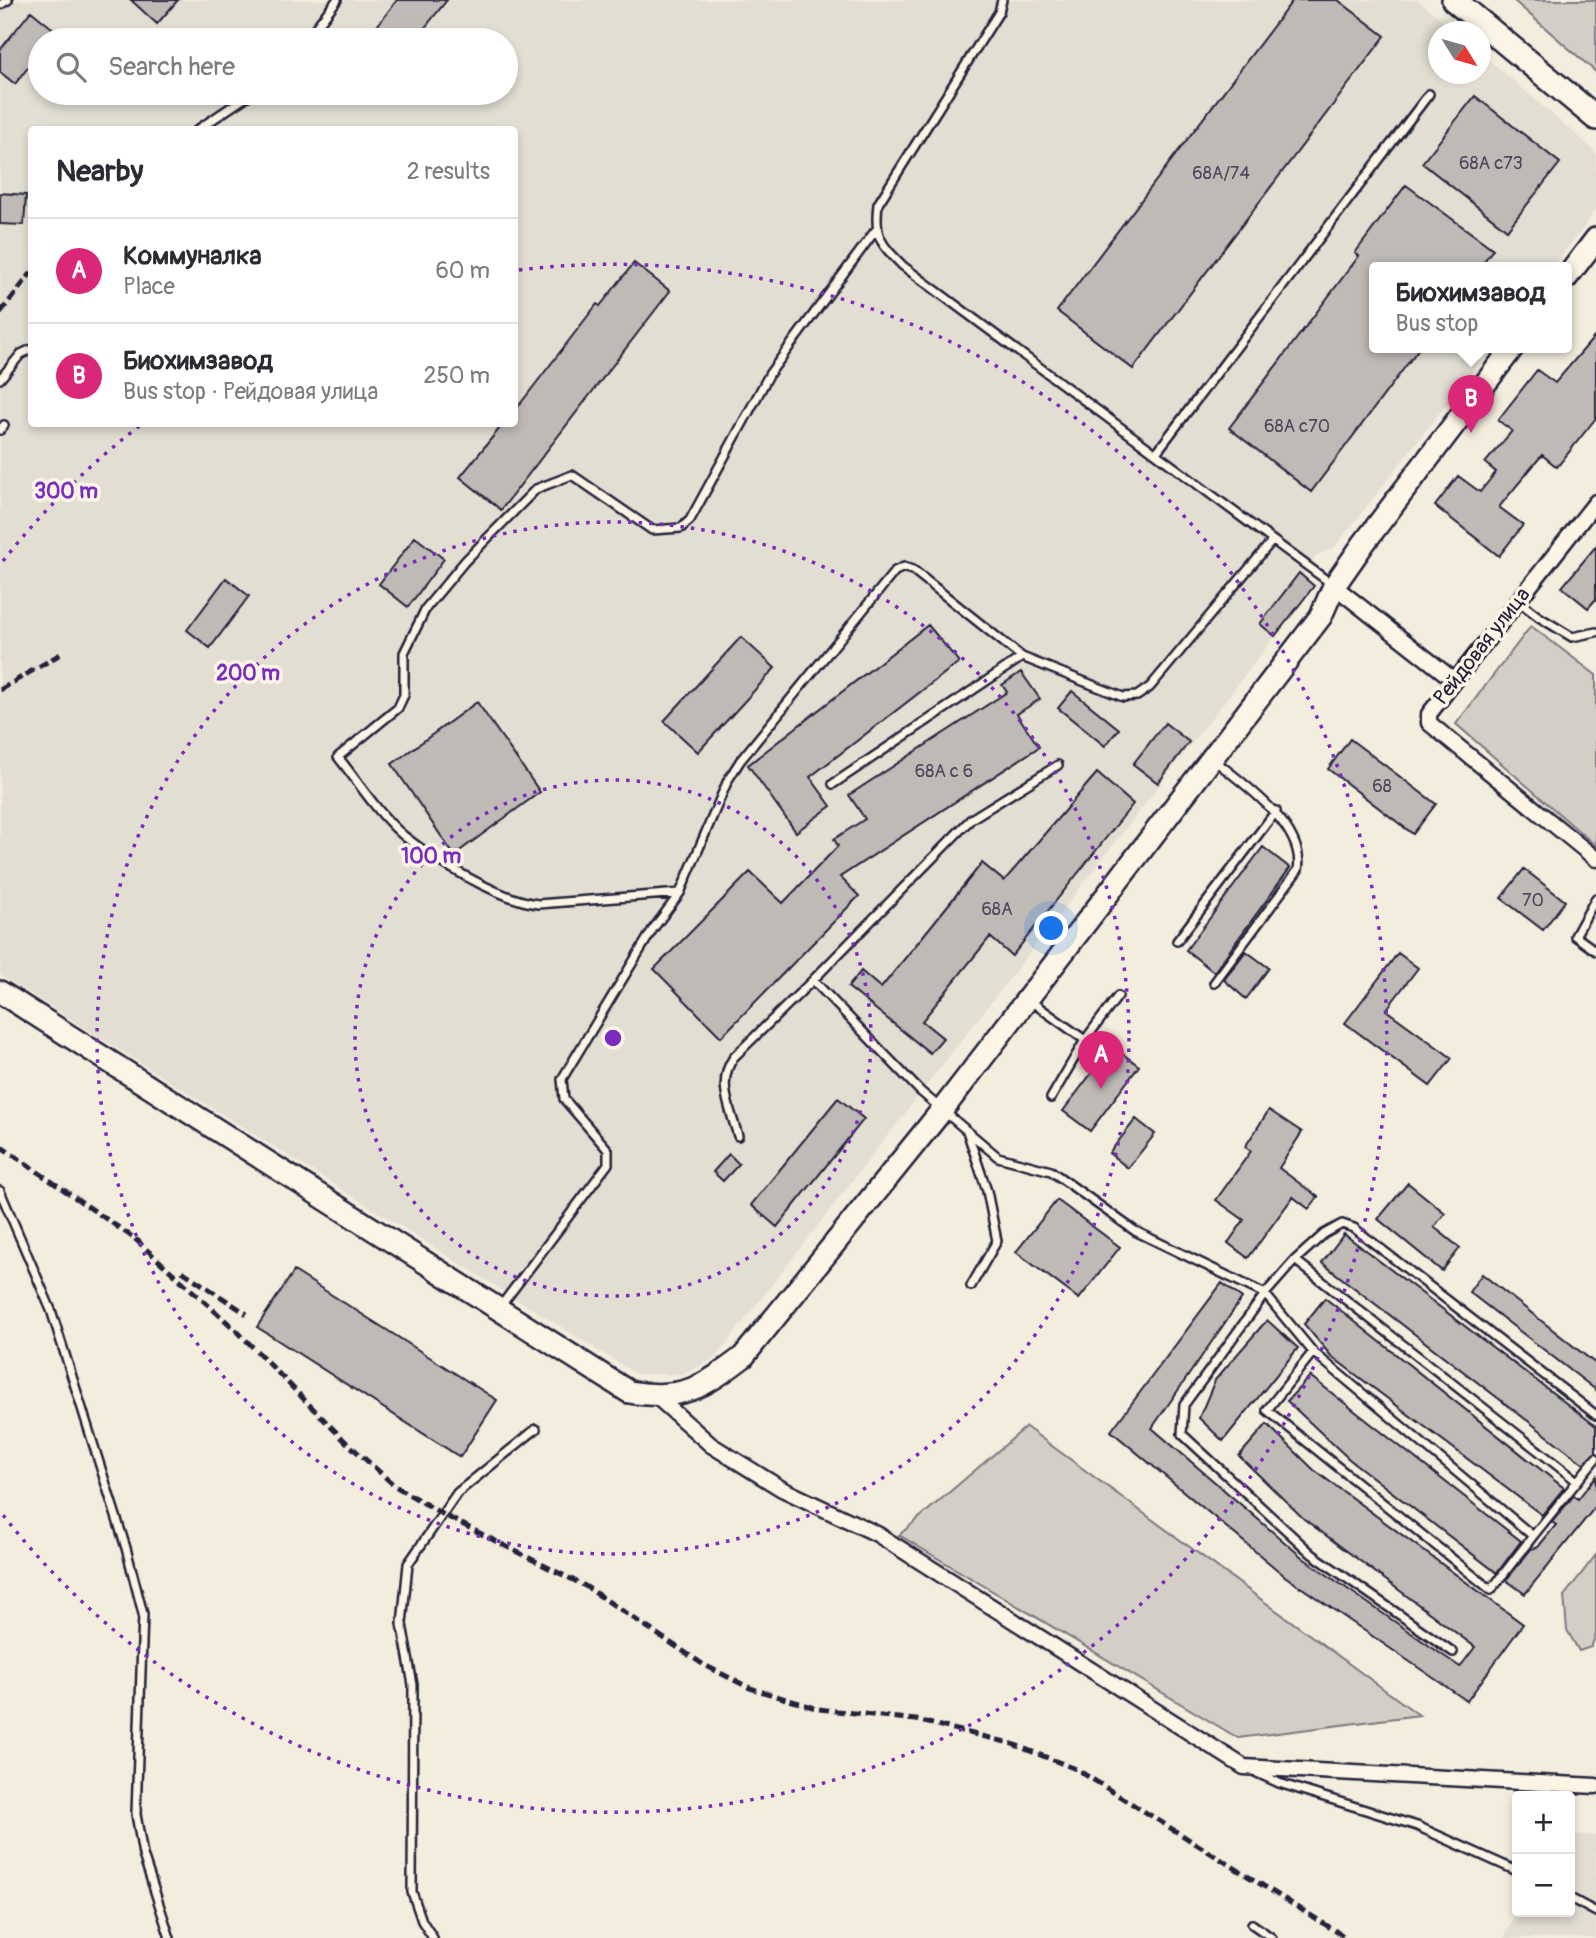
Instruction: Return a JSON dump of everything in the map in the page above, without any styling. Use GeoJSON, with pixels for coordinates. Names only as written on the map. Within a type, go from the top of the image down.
{"type":"FeatureCollection","features":[{"type":"Feature","properties":{"kind":"main road"},"geometry":{"type":"LineString","coordinates":[[1454,0],[1596,118]]}},
{"type":"Feature","properties":{"kind":"main road"},"geometry":{"type":"LineString","coordinates":[[1572,270],[1596,239]]}},
{"type":"Feature","properties":{"kind":"main road"},"geometry":{"type":"LineString","coordinates":[[0,992],[629,1392],[657,1397],[693,1390],[712,1381],[743,1357],[943,1109],[1321,616],[1334,586],[1509,353]]}},
{"type":"Feature","properties":{"kind":"street","name":"Рейдовая улица"},"geometry":{"type":"LineString","coordinates":[[1596,502],[1429,714],[1429,723],[1596,859]]}},
{"type":"Feature","properties":{"kind":"street"},"geometry":{"type":"LineString","coordinates":[[1334,586],[1455,681]]}},
{"type":"Feature","properties":{"kind":"street"},"geometry":{"type":"LineString","coordinates":[[657,1397],[721,1451],[782,1489],[877,1534],[1244,1768],[1596,1786]]}},
{"type":"Feature","properties":{"kind":"lane"},"geometry":{"type":"LineString","coordinates":[[0,5],[8,0]]}},
{"type":"Feature","properties":{"kind":"lane"},"geometry":{"type":"LineString","coordinates":[[315,28],[337,0]]}},
{"type":"Feature","properties":{"kind":"lane"},"geometry":{"type":"LineString","coordinates":[[680,893],[538,904],[499,895],[405,836],[338,757],[398,708],[404,695],[404,653],[426,608],[466,561],[536,489],[572,475],[652,530],[681,528],[690,520],[770,373],[875,231],[878,204],[999,12],[1002,0]]}},
{"type":"Feature","properties":{"kind":"lane"},"geometry":{"type":"LineString","coordinates":[[1156,453],[1429,94]]}},
{"type":"Feature","properties":{"kind":"lane"},"geometry":{"type":"LineString","coordinates":[[203,126],[234,105]]}},
{"type":"Feature","properties":{"kind":"lane"},"geometry":{"type":"LineString","coordinates":[[875,231],[903,266],[1334,586]]}},
{"type":"Feature","properties":{"kind":"lane"},"geometry":{"type":"LineString","coordinates":[[0,379],[21,354],[28,351]]}},
{"type":"Feature","properties":{"kind":"lane"},"geometry":{"type":"LineString","coordinates":[[499,1309],[608,1164],[608,1150],[564,1099],[562,1079],[653,929],[680,893],[728,780],[740,761],[895,571],[904,567],[913,570],[1022,657],[1123,696],[1137,696],[1150,687],[1272,541]]}},
{"type":"Feature","properties":{"kind":"lane"},"geometry":{"type":"LineString","coordinates":[[1518,601],[1572,636],[1596,632]]}},
{"type":"Feature","properties":{"kind":"lane"},"geometry":{"type":"LineString","coordinates":[[833,785],[1022,657]]}},
{"type":"Feature","properties":{"kind":"lane"},"geometry":{"type":"LineString","coordinates":[[1212,758],[1276,811],[1300,859],[1298,870],[1214,984]]}},
{"type":"Feature","properties":{"kind":"lane"},"geometry":{"type":"LineString","coordinates":[[738,1136],[723,1084],[726,1069],[734,1057],[971,818],[1058,765]]}},
{"type":"Feature","properties":{"kind":"lane"},"geometry":{"type":"LineString","coordinates":[[1177,941],[1276,811]]}},
{"type":"Feature","properties":{"kind":"lane"},"geometry":{"type":"LineString","coordinates":[[1596,898],[1575,936],[1596,951]]}},
{"type":"Feature","properties":{"kind":"lane"},"geometry":{"type":"LineString","coordinates":[[813,980],[920,1091],[998,1157],[1051,1171],[1135,1231],[1265,1294],[1313,1352],[1533,1536]]}},
{"type":"Feature","properties":{"kind":"lane"},"geometry":{"type":"LineString","coordinates":[[1051,1098],[1085,1040],[1118,996]]}},
{"type":"Feature","properties":{"kind":"lane"},"geometry":{"type":"LineString","coordinates":[[1028,999],[1085,1040]]}},
{"type":"Feature","properties":{"kind":"lane"},"geometry":{"type":"LineString","coordinates":[[967,1130],[987,1191],[997,1241],[971,1286]]}},
{"type":"Feature","properties":{"kind":"lane"},"geometry":{"type":"LineString","coordinates":[[0,1191],[51,1310],[126,1548],[143,1614],[136,1814],[143,1855],[170,1938]]}},
{"type":"Feature","properties":{"kind":"lane"},"geometry":{"type":"LineString","coordinates":[[1453,1652],[1312,1554],[1182,1434],[1184,1405],[1265,1294],[1295,1259],[1324,1234],[1342,1224],[1354,1228],[1596,1415]]}},
{"type":"Feature","properties":{"kind":"lane"},"geometry":{"type":"LineString","coordinates":[[1295,1259],[1577,1481]]}},
{"type":"Feature","properties":{"kind":"lane"},"geometry":{"type":"LineString","coordinates":[[1313,1352],[1267,1410],[1491,1590],[1596,1458]]}},
{"type":"Feature","properties":{"kind":"lane"},"geometry":{"type":"LineString","coordinates":[[433,1938],[422,1921],[412,1892],[413,1685],[402,1624],[408,1564],[457,1493],[536,1429]]}},
{"type":"Feature","properties":{"kind":"lane"},"geometry":{"type":"LineString","coordinates":[[1244,1768],[1279,1783],[1417,1826],[1512,1869]]}},
{"type":"Feature","properties":{"kind":"lane"},"geometry":{"type":"LineString","coordinates":[[1575,1901],[1596,1912]]}},
{"type":"Feature","properties":{"kind":"lane"},"geometry":{"type":"LineString","coordinates":[[1252,1924],[1272,1938]]}},
{"type":"Feature","properties":{"kind":"shaded area"},"geometry":{"type":"Polygon","coordinates":[[[0,0],[1418,0],[1443,21],[1428,21],[1428,84],[1491,84],[1491,62],[1596,152],[1596,207],[1588,222],[1557,262],[1369,262],[1369,353],[1486,353],[1335,547],[1316,556],[1302,576],[1314,586],[715,1358],[684,1374],[636,1374],[0,975],[0,0]]]}},
{"type":"Feature","properties":{"kind":"shaded area"},"geometry":{"type":"Polygon","coordinates":[[[1513,0],[1596,0],[1596,72],[1513,0]]]}},
{"type":"Feature","properties":{"kind":"shaded area"},"geometry":{"type":"Polygon","coordinates":[[[1531,626],[1596,675],[1596,846],[1456,724],[1531,626]]]}},
{"type":"Feature","properties":{"kind":"shaded area"},"geometry":{"type":"Polygon","coordinates":[[[1026,1427],[1419,1715],[1238,1738],[899,1535],[1026,1427]]]}},
{"type":"Feature","properties":{"kind":"shaded area"},"geometry":{"type":"Polygon","coordinates":[[[1596,1555],[1596,1635],[1591,1647],[1579,1651],[1567,1630],[1564,1596],[1596,1555]]]}},
{"type":"Feature","properties":{"kind":"shaded area"},"geometry":{"type":"Polygon","coordinates":[[[1575,1834],[1596,1836],[1596,1938],[1504,1938],[1514,1917],[1575,1917],[1575,1834]]]}},
{"type":"Feature","properties":{"kind":"building"},"geometry":{"type":"Polygon","coordinates":[[[131,0],[178,0],[157,24],[131,0]]]}},
{"type":"Feature","properties":{"kind":"building"},"geometry":{"type":"Polygon","coordinates":[[[397,0],[447,0],[425,28],[376,28],[397,0]]]}},
{"type":"Feature","properties":{"kind":"building"},"geometry":{"type":"Polygon","coordinates":[[[1293,0],[1338,0],[1385,36],[1133,369],[1057,311],[1293,0]]]}},
{"type":"Feature","properties":{"kind":"building"},"geometry":{"type":"Polygon","coordinates":[[[31,11],[52,28],[28,28],[28,67],[15,84],[0,72],[0,50],[31,11]]]}},
{"type":"Feature","properties":{"kind":"building"},"geometry":{"type":"Polygon","coordinates":[[[1475,96],[1560,163],[1507,230],[1422,163],[1475,96]]]}},
{"type":"Feature","properties":{"kind":"building"},"geometry":{"type":"Polygon","coordinates":[[[1406,185],[1493,249],[1484,262],[1369,262],[1369,353],[1415,353],[1311,492],[1229,428],[1359,256],[1355,253],[1406,185]]]}},
{"type":"Feature","properties":{"kind":"building"},"geometry":{"type":"Polygon","coordinates":[[[0,193],[26,195],[24,225],[0,224],[0,193]]]}},
{"type":"Feature","properties":{"kind":"building"},"geometry":{"type":"Polygon","coordinates":[[[634,263],[670,291],[501,510],[460,477],[499,429],[518,427],[518,407],[597,304],[600,306],[634,263]]]}},
{"type":"Feature","properties":{"kind":"building"},"geometry":{"type":"Polygon","coordinates":[[[1596,335],[1596,418],[1557,467],[1542,455],[1499,507],[1523,525],[1499,556],[1435,506],[1458,476],[1480,492],[1496,472],[1485,463],[1512,431],[1498,420],[1537,370],[1555,383],[1596,335]]]}},
{"type":"Feature","properties":{"kind":"building"},"geometry":{"type":"Polygon","coordinates":[[[415,537],[444,559],[408,607],[379,584],[415,537]]]}},
{"type":"Feature","properties":{"kind":"building"},"geometry":{"type":"Polygon","coordinates":[[[1596,546],[1596,599],[1588,608],[1562,587],[1596,546]]]}},
{"type":"Feature","properties":{"kind":"building"},"geometry":{"type":"Polygon","coordinates":[[[1299,573],[1314,586],[1275,636],[1260,624],[1299,573]]]}},
{"type":"Feature","properties":{"kind":"building"},"geometry":{"type":"Polygon","coordinates":[[[226,578],[249,596],[210,648],[187,630],[226,578]]]}},
{"type":"Feature","properties":{"kind":"building"},"geometry":{"type":"Polygon","coordinates":[[[928,625],[959,662],[810,777],[831,806],[796,832],[748,765],[928,625]]]}},
{"type":"Feature","properties":{"kind":"building"},"geometry":{"type":"Polygon","coordinates":[[[741,637],[775,668],[698,752],[664,721],[741,637]]]}},
{"type":"Feature","properties":{"kind":"building"},"geometry":{"type":"Polygon","coordinates":[[[1021,672],[1040,699],[1017,714],[1039,747],[840,877],[859,896],[721,1037],[654,969],[750,872],[783,903],[838,846],[834,839],[865,819],[849,795],[1007,692],[1002,685],[1021,672]]]}},
{"type":"Feature","properties":{"kind":"building"},"geometry":{"type":"Polygon","coordinates":[[[1072,691],[1119,729],[1105,746],[1058,708],[1072,691]]]}},
{"type":"Feature","properties":{"kind":"building"},"geometry":{"type":"Polygon","coordinates":[[[477,702],[540,792],[454,855],[392,764],[477,702]]]}},
{"type":"Feature","properties":{"kind":"building"},"geometry":{"type":"Polygon","coordinates":[[[1165,723],[1189,742],[1158,783],[1133,764],[1165,723]]]}},
{"type":"Feature","properties":{"kind":"building"},"geometry":{"type":"Polygon","coordinates":[[[1350,739],[1436,804],[1413,834],[1328,769],[1350,739]]]}},
{"type":"Feature","properties":{"kind":"building"},"geometry":{"type":"Polygon","coordinates":[[[1097,773],[1133,804],[1012,956],[990,937],[922,1021],[943,1038],[930,1053],[848,987],[861,971],[881,988],[982,863],[1004,881],[1097,773]]]}},
{"type":"Feature","properties":{"kind":"building"},"geometry":{"type":"Polygon","coordinates":[[[1263,847],[1290,868],[1214,972],[1186,950],[1263,847]]]}},
{"type":"Feature","properties":{"kind":"building"},"geometry":{"type":"Polygon","coordinates":[[[1524,869],[1565,901],[1543,930],[1501,898],[1524,869]]]}},
{"type":"Feature","properties":{"kind":"building"},"geometry":{"type":"Polygon","coordinates":[[[1246,951],[1269,968],[1246,999],[1224,980],[1246,951]]]}},
{"type":"Feature","properties":{"kind":"building"},"geometry":{"type":"Polygon","coordinates":[[[1398,953],[1418,968],[1386,1010],[1452,1058],[1430,1086],[1345,1023],[1398,953]]]}},
{"type":"Feature","properties":{"kind":"building"},"geometry":{"type":"Polygon","coordinates":[[[1112,1046],[1139,1066],[1090,1131],[1063,1111],[1112,1046]]]}},
{"type":"Feature","properties":{"kind":"building"},"geometry":{"type":"Polygon","coordinates":[[[838,1098],[864,1119],[777,1227],[751,1205],[838,1098]]]}},
{"type":"Feature","properties":{"kind":"building"},"geometry":{"type":"Polygon","coordinates":[[[1269,1110],[1302,1132],[1279,1168],[1318,1197],[1309,1209],[1293,1197],[1248,1258],[1228,1243],[1244,1220],[1216,1200],[1251,1151],[1245,1147],[1269,1110]]]}},
{"type":"Feature","properties":{"kind":"building"},"geometry":{"type":"Polygon","coordinates":[[[1136,1119],[1155,1134],[1128,1168],[1109,1153],[1136,1119]]]}},
{"type":"Feature","properties":{"kind":"building"},"geometry":{"type":"Polygon","coordinates":[[[729,1154],[739,1164],[723,1181],[713,1172],[729,1154]]]}},
{"type":"Feature","properties":{"kind":"building"},"geometry":{"type":"Polygon","coordinates":[[[1408,1183],[1445,1213],[1434,1227],[1460,1248],[1442,1271],[1378,1219],[1408,1183]]]}},
{"type":"Feature","properties":{"kind":"building"},"geometry":{"type":"Polygon","coordinates":[[[1057,1200],[1120,1247],[1079,1299],[1016,1252],[1057,1200]]]}},
{"type":"Feature","properties":{"kind":"building"},"geometry":{"type":"Polygon","coordinates":[[[1344,1234],[1596,1426],[1596,1452],[1584,1464],[1322,1263],[1344,1234]]]}},
{"type":"Feature","properties":{"kind":"building"},"geometry":{"type":"Polygon","coordinates":[[[294,1271],[497,1400],[460,1457],[257,1327],[294,1271]]]}},
{"type":"Feature","properties":{"kind":"building"},"geometry":{"type":"Polygon","coordinates":[[[1482,1274],[1596,1364],[1596,1390],[1469,1292],[1482,1274]]]}},
{"type":"Feature","properties":{"kind":"building"},"geometry":{"type":"Polygon","coordinates":[[[1222,1283],[1242,1298],[1152,1428],[1303,1558],[1460,1667],[1475,1647],[1304,1519],[1239,1456],[1267,1424],[1314,1470],[1523,1624],[1467,1701],[1286,1577],[1111,1431],[1222,1283]]]}},
{"type":"Feature","properties":{"kind":"building"},"geometry":{"type":"Polygon","coordinates":[[[1325,1298],[1564,1488],[1542,1515],[1331,1356],[1304,1324],[1325,1298]]]}},
{"type":"Feature","properties":{"kind":"building"},"geometry":{"type":"Polygon","coordinates":[[[1267,1320],[1298,1348],[1223,1441],[1199,1418],[1215,1380],[1267,1320]]]}},
{"type":"Feature","properties":{"kind":"building"},"geometry":{"type":"Polygon","coordinates":[[[1310,1376],[1521,1541],[1497,1573],[1349,1459],[1287,1401],[1310,1376]]]}},
{"type":"Feature","properties":{"kind":"building"},"geometry":{"type":"Polygon","coordinates":[[[1596,1476],[1596,1506],[1525,1594],[1506,1580],[1531,1549],[1538,1547],[1556,1525],[1552,1522],[1574,1495],[1578,1499],[1596,1476]]]}},
{"type":"Feature","properties":{"kind":"railway"},"geometry":{"type":"LineString","coordinates":[[0,313],[28,277]]}},
{"type":"Feature","properties":{"kind":"railway"},"geometry":{"type":"LineString","coordinates":[[0,690],[62,653]]}},
{"type":"Feature","properties":{"kind":"railway"},"geometry":{"type":"LineString","coordinates":[[0,1146],[141,1243]]}},
{"type":"Feature","properties":{"kind":"railway"},"geometry":{"type":"LineString","coordinates":[[135,1239],[238,1332],[344,1440],[395,1486],[444,1515],[585,1586],[704,1665],[750,1688],[819,1709],[916,1720],[1010,1743],[1076,1769],[1347,1938]]}},
{"type":"Feature","properties":{"kind":"railway"},"geometry":{"type":"LineString","coordinates":[[182,1271],[247,1314]]}},
{"type":"Feature","properties":{"kind":"place","name":"Биохимзавод"},"geometry":{"type":"Point","coordinates":[1471,433]}},
{"type":"Feature","properties":{"kind":"place","name":"Коммуналка"},"geometry":{"type":"Point","coordinates":[1101,1089]}}]}
